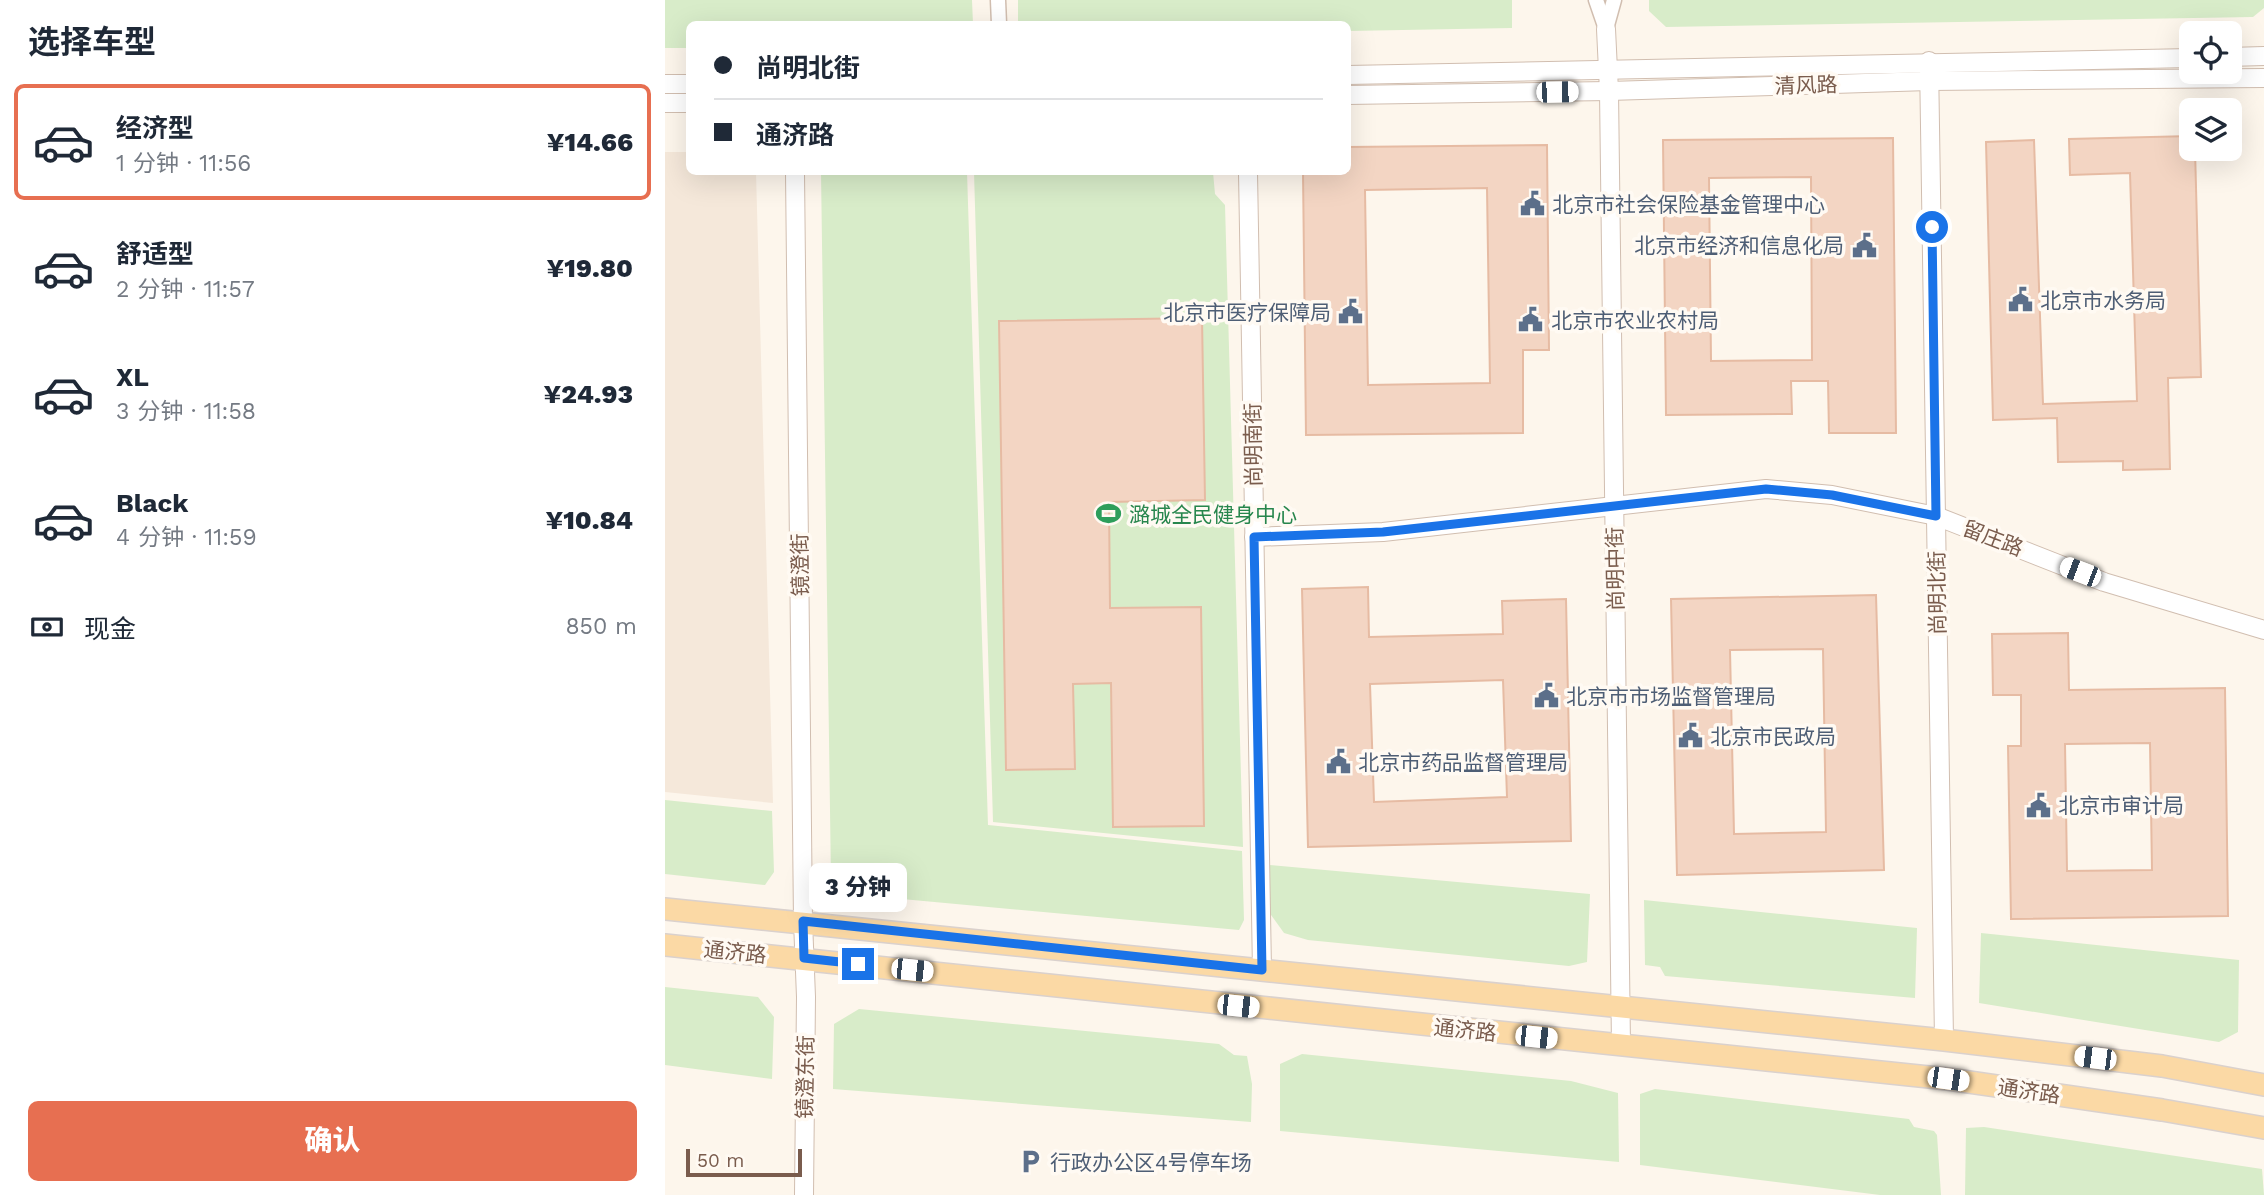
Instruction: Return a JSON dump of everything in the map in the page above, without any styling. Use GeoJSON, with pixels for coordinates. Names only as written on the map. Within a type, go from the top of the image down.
{"type":"FeatureCollection","features":[{"type":"Feature","properties":{"kind":"main road","name":"通济路"},"geometry":{"type":"LineString","coordinates":[[665,909],[803,921],[1944,1040],[2162,1066],[2264,1085]]}},
{"type":"Feature","properties":{"kind":"main road","name":"通济路"},"geometry":{"type":"LineString","coordinates":[[665,945],[1948,1079],[2162,1110],[2264,1128]]}},
{"type":"Feature","properties":{"kind":"street"},"geometry":{"type":"LineString","coordinates":[[998,0],[999,21]]}},
{"type":"Feature","properties":{"kind":"street"},"geometry":{"type":"LineString","coordinates":[[1596,0],[1606,29]]}},
{"type":"Feature","properties":{"kind":"street"},"geometry":{"type":"LineString","coordinates":[[1606,29],[1614,0]]}},
{"type":"Feature","properties":{"kind":"street","name":"尚明中街"},"geometry":{"type":"LineString","coordinates":[[1606,29],[1621,1046]]}},
{"type":"Feature","properties":{"kind":"street"},"geometry":{"type":"LineString","coordinates":[[2242,57],[2264,57]]}},
{"type":"Feature","properties":{"kind":"street","name":"清风路"},"geometry":{"type":"LineString","coordinates":[[1351,75],[1608,71],[1929,61],[2179,58]]}},
{"type":"Feature","properties":{"kind":"street","name":"尚明北街"},"geometry":{"type":"LineString","coordinates":[[1929,61],[1944,1040]]}},
{"type":"Feature","properties":{"kind":"street","name":"清风路"},"geometry":{"type":"LineString","coordinates":[[1351,95],[1609,91],[1930,80],[2264,78]]}},
{"type":"Feature","properties":{"kind":"street"},"geometry":{"type":"LineString","coordinates":[[665,84],[686,84]]}},
{"type":"Feature","properties":{"kind":"street"},"geometry":{"type":"LineString","coordinates":[[665,103],[686,103]]}},
{"type":"Feature","properties":{"kind":"street","name":"镜澄街"},"geometry":{"type":"LineString","coordinates":[[796,175],[804,958]]}},
{"type":"Feature","properties":{"kind":"street","name":"尚明南街"},"geometry":{"type":"LineString","coordinates":[[1248,175],[1262,970]]}},
{"type":"Feature","properties":{"kind":"street","name":"留庄路"},"geometry":{"type":"LineString","coordinates":[[1254,537],[1383,532],[1766,489],[1832,495],[1936,516],[2104,582],[2264,630]]}},
{"type":"Feature","properties":{"kind":"street","name":"镜澄东街"},"geometry":{"type":"LineString","coordinates":[[804,958],[804,1195]]}},
{"type":"Feature","properties":{"kind":"shaded area"},"geometry":{"type":"Polygon","coordinates":[[[665,152],[686,152],[686,175],[756,175],[773,803],[665,792],[665,152]]]}},
{"type":"Feature","properties":{"kind":"green space"},"geometry":{"type":"Polygon","coordinates":[[[665,0],[972,0],[973,21],[686,21],[686,48],[665,48],[665,0]]]}},
{"type":"Feature","properties":{"kind":"green space"},"geometry":{"type":"Polygon","coordinates":[[[1018,0],[1512,0],[1512,28],[1351,31],[1351,21],[1018,21],[1018,0]]]}},
{"type":"Feature","properties":{"kind":"green space"},"geometry":{"type":"Polygon","coordinates":[[[1649,0],[2264,0],[2264,8],[2253,17],[1666,27],[1649,11],[1649,0]]]}},
{"type":"Feature","properties":{"kind":"green space"},"geometry":{"type":"Polygon","coordinates":[[[821,175],[967,175],[988,825],[1242,851],[1244,920],[1239,930],[848,894],[831,881],[821,175]]]}},
{"type":"Feature","properties":{"kind":"green space","name":"潞城全民健身中心"},"geometry":{"type":"Polygon","coordinates":[[[974,175],[1213,175],[1215,194],[1225,205],[1243,847],[993,822],[974,175]]]}},
{"type":"Feature","properties":{"kind":"green space"},"geometry":{"type":"Polygon","coordinates":[[[665,800],[772,811],[774,872],[765,885],[665,874],[665,800]]]}},
{"type":"Feature","properties":{"kind":"green space"},"geometry":{"type":"Polygon","coordinates":[[[1269,865],[1590,894],[1587,962],[1569,966],[1308,940],[1284,933],[1269,912],[1269,865]]]}},
{"type":"Feature","properties":{"kind":"green space"},"geometry":{"type":"Polygon","coordinates":[[[1644,900],[1917,928],[1915,998],[1665,976],[1660,967],[1645,965],[1644,900]]]}},
{"type":"Feature","properties":{"kind":"green space"},"geometry":{"type":"Polygon","coordinates":[[[1981,933],[2239,960],[2238,1032],[2219,1042],[1979,1003],[1981,933]]]}},
{"type":"Feature","properties":{"kind":"green space"},"geometry":{"type":"Polygon","coordinates":[[[665,987],[758,997],[774,1017],[772,1079],[665,1065],[665,987]]]}},
{"type":"Feature","properties":{"kind":"green space"},"geometry":{"type":"Polygon","coordinates":[[[859,1009],[1219,1044],[1234,1055],[1247,1056],[1252,1084],[1251,1122],[833,1089],[834,1024],[859,1009]]]}},
{"type":"Feature","properties":{"kind":"green space"},"geometry":{"type":"Polygon","coordinates":[[[1302,1054],[1571,1081],[1618,1093],[1619,1162],[1280,1131],[1280,1064],[1302,1054]]]}},
{"type":"Feature","properties":{"kind":"green space"},"geometry":{"type":"Polygon","coordinates":[[[1655,1089],[1909,1119],[1914,1127],[1934,1131],[1937,1135],[1941,1195],[1880,1195],[1640,1165],[1640,1094],[1655,1089]]]}},
{"type":"Feature","properties":{"kind":"green space"},"geometry":{"type":"Polygon","coordinates":[[[1984,1127],[2262,1169],[2264,1195],[1965,1195],[1966,1128],[1984,1127]]]}},
{"type":"Feature","properties":{"kind":"building"},"geometry":{"type":"Polygon","coordinates":[[[2179,136],[2179,161],[2195,161],[2201,377],[2168,378],[2170,469],[2123,470],[2123,461],[2058,462],[2057,418],[1993,420],[1986,142],[2034,140],[2043,404],[2137,401],[2130,173],[2070,175],[2069,139],[2179,136]]]}},
{"type":"Feature","properties":{"kind":"building"},"geometry":{"type":"Polygon","coordinates":[[[1893,138],[1896,433],[1829,433],[1828,381],[1791,381],[1792,414],[1666,415],[1663,140],[1893,138]],[[1811,177],[1709,178],[1711,361],[1812,360],[1811,177]]]}},
{"type":"Feature","properties":{"kind":"building"},"geometry":{"type":"Polygon","coordinates":[[[1547,145],[1549,350],[1523,350],[1523,433],[1306,435],[1303,175],[1351,175],[1351,147],[1547,145]],[[1487,188],[1365,190],[1368,385],[1490,383],[1487,188]]]}},
{"type":"Feature","properties":{"kind":"building"},"geometry":{"type":"Polygon","coordinates":[[[1202,318],[1205,500],[1109,502],[1110,608],[1201,607],[1204,826],[1113,827],[1111,683],[1073,684],[1075,769],[1006,770],[999,321],[1202,318]]]}},
{"type":"Feature","properties":{"kind":"building"},"geometry":{"type":"Polygon","coordinates":[[[1368,587],[1369,637],[1503,634],[1502,601],[1566,599],[1571,841],[1308,847],[1302,589],[1368,587]],[[1503,680],[1370,684],[1374,802],[1507,797],[1503,680]]]}},
{"type":"Feature","properties":{"kind":"building"},"geometry":{"type":"Polygon","coordinates":[[[1876,595],[1884,870],[1677,875],[1671,599],[1876,595]],[[1823,649],[1730,650],[1734,834],[1826,832],[1823,649]]]}},
{"type":"Feature","properties":{"kind":"building"},"geometry":{"type":"Polygon","coordinates":[[[2068,633],[2069,690],[2225,688],[2228,916],[2011,919],[2008,746],[2021,746],[2021,695],[1993,695],[1992,634],[2068,633]],[[2150,743],[2065,744],[2067,871],[2152,870],[2150,743]]]}},
{"type":"Feature","properties":{"kind":"place","name":"北京市社会保险基金管理中心"},"geometry":{"type":"Point","coordinates":[1532,204]}},
{"type":"Feature","properties":{"kind":"place","name":"北京市经济和信息化局"},"geometry":{"type":"Point","coordinates":[1864,245]}},
{"type":"Feature","properties":{"kind":"place","name":"北京市水务局"},"geometry":{"type":"Point","coordinates":[2020,300]}},
{"type":"Feature","properties":{"kind":"place","name":"北京市医疗保障局"},"geometry":{"type":"Point","coordinates":[1351,312]}},
{"type":"Feature","properties":{"kind":"place","name":"北京市农业农村局"},"geometry":{"type":"Point","coordinates":[1531,320]}},
{"type":"Feature","properties":{"kind":"place","name":"潞城全民健身中心"},"geometry":{"type":"Point","coordinates":[1109,514]}},
{"type":"Feature","properties":{"kind":"place","name":"北京市市场监督管理局"},"geometry":{"type":"Point","coordinates":[1546,696]}},
{"type":"Feature","properties":{"kind":"place","name":"北京市民政局"},"geometry":{"type":"Point","coordinates":[1690,736]}},
{"type":"Feature","properties":{"kind":"place","name":"北京市药品监督管理局"},"geometry":{"type":"Point","coordinates":[1338,762]}},
{"type":"Feature","properties":{"kind":"place","name":"北京市审计局"},"geometry":{"type":"Point","coordinates":[2038,805]}},
{"type":"Feature","properties":{"kind":"place","name":"行政办公区4号停车场"},"geometry":{"type":"Point","coordinates":[1030,1162]}},
{"type":"Feature","properties":{"kind":"route"},"geometry":{"type":"LineString","coordinates":[[858,964],[804,958],[803,921],[1262,970],[1254,537],[1383,532],[1766,489],[1832,495],[1936,516],[1932,227]]}}]}
